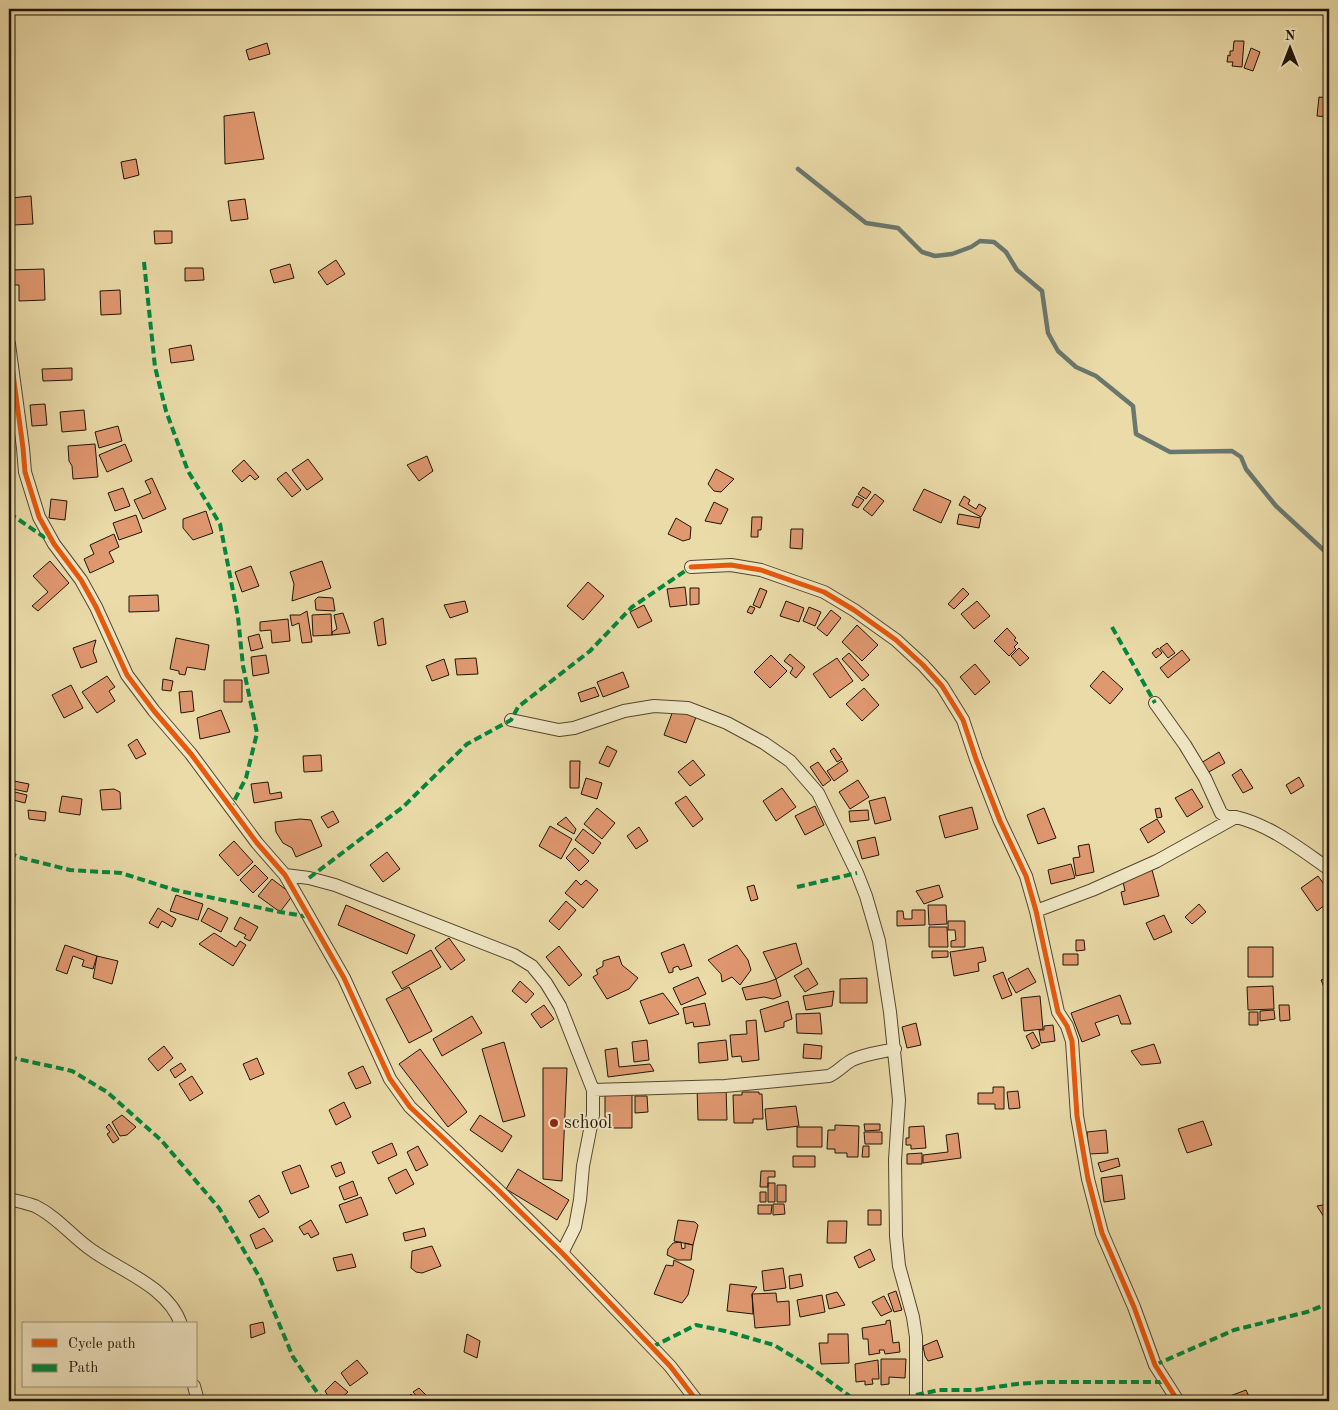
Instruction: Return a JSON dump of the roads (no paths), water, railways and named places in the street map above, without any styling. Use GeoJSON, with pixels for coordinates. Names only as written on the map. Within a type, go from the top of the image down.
{"type":"FeatureCollection","features":[{"type":"Feature","properties":{"kind":"street"},"geometry":{"type":"LineString","coordinates":[[9,344],[25,472],[38,516],[54,544],[81,580],[96,607],[127,675],[154,711],[191,754],[257,843],[285,875],[344,978],[390,1079],[410,1107],[562,1253],[670,1366],[697,1401]]}},
{"type":"Feature","properties":{"kind":"street"},"geometry":{"type":"LineString","coordinates":[[691,567],[731,565],[761,570],[824,592],[854,610],[889,635],[923,665],[942,686],[963,720],[1000,821],[1026,876],[1036,911],[1058,1012],[1067,1026],[1072,1041],[1077,1116],[1088,1179],[1102,1233],[1134,1307],[1155,1365],[1178,1401]]}},
{"type":"Feature","properties":{"kind":"street"},"geometry":{"type":"LineString","coordinates":[[1155,703],[1185,745],[1200,770],[1221,813],[1228,817],[1252,821],[1276,833],[1329,870]]}},
{"type":"Feature","properties":{"kind":"street"},"geometry":{"type":"LineString","coordinates":[[511,720],[559,730],[574,728],[624,711],[654,706],[688,708],[727,723],[764,743],[790,761],[818,793],[846,847],[866,896],[879,941],[895,1049],[899,1100],[895,1160],[896,1236],[899,1266],[915,1330],[916,1401]]}},
{"type":"Feature","properties":{"kind":"street"},"geometry":{"type":"LineString","coordinates":[[1036,911],[1092,890],[1157,861],[1236,817]]}},
{"type":"Feature","properties":{"kind":"street"},"geometry":{"type":"LineString","coordinates":[[285,875],[309,878],[335,885],[514,954],[532,966],[546,983],[560,1006],[592,1090],[593,1115],[583,1166],[577,1218],[575,1227],[562,1253]]}},
{"type":"Feature","properties":{"kind":"street"},"geometry":{"type":"LineString","coordinates":[[592,1090],[725,1086],[820,1077],[838,1072],[853,1059],[895,1049]]}},
{"type":"Feature","properties":{"kind":"street"},"geometry":{"type":"LineString","coordinates":[[9,1199],[35,1206],[53,1218],[92,1251],[158,1292],[170,1304],[179,1316],[180,1322]]}},
{"type":"Feature","properties":{"kind":"street"},"geometry":{"type":"LineString","coordinates":[[195,1388],[198,1401]]}},
{"type":"Feature","properties":{"kind":"waterway"},"geometry":{"type":"LineString","coordinates":[[798,169],[866,223],[898,228],[922,252],[935,256],[952,254],[971,247],[980,241],[994,242],[1006,252],[1017,270],[1042,291],[1048,333],[1058,351],[1076,367],[1096,376],[1133,406],[1136,434],[1170,452],[1232,451],[1241,457],[1246,469],[1276,506],[1329,555]]}},
{"type":"Feature","properties":{"kind":"place","name":"school"},"geometry":{"type":"Point","coordinates":[554,1123]}}]}
